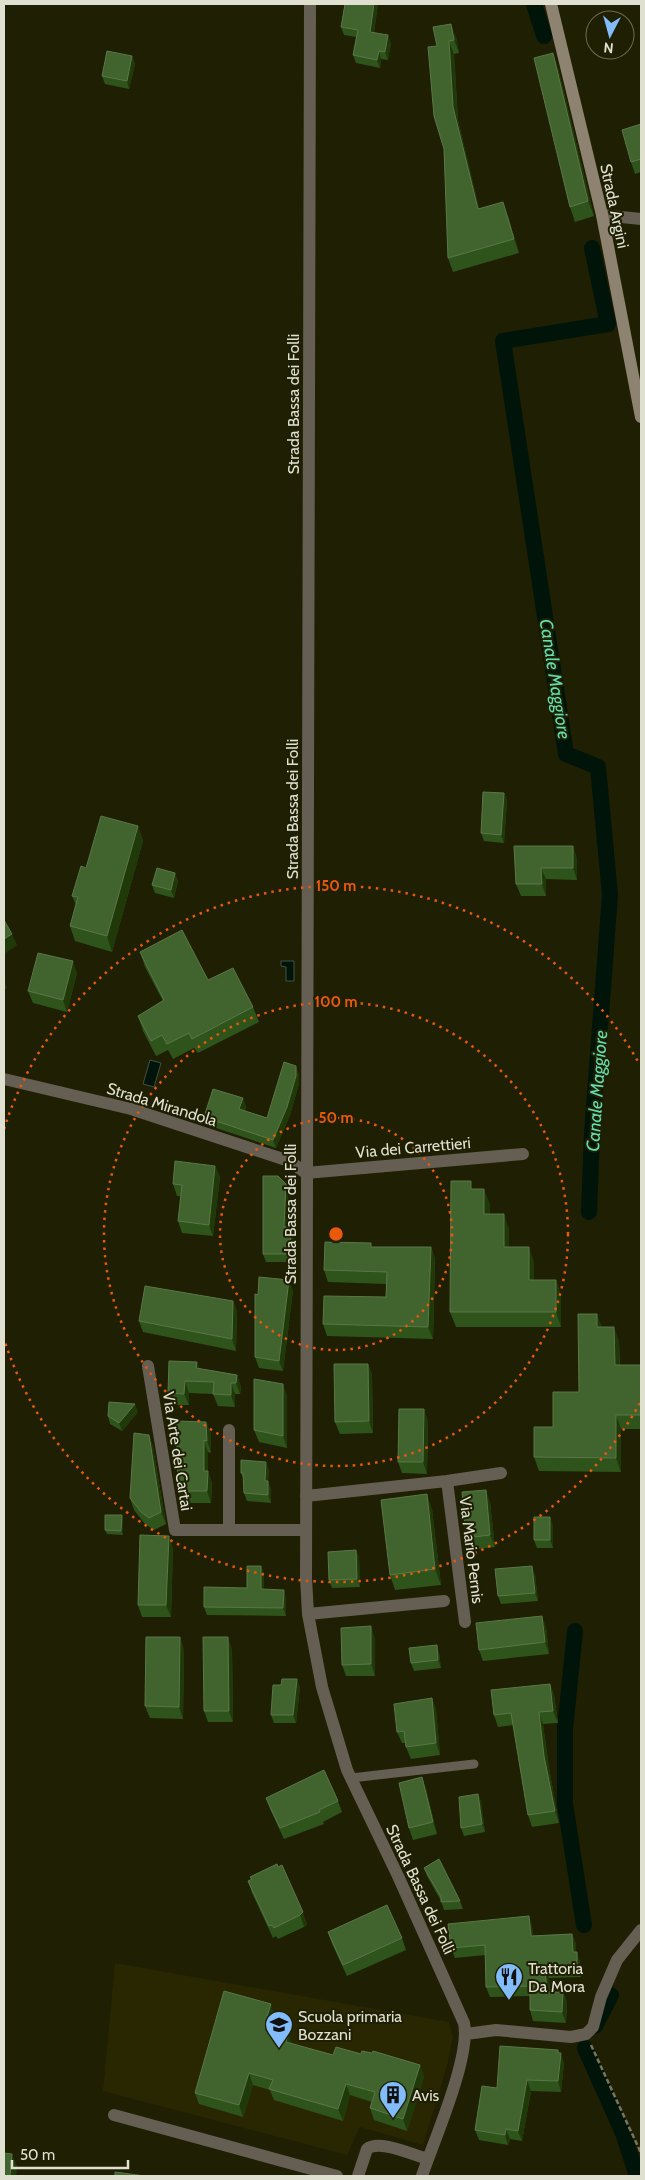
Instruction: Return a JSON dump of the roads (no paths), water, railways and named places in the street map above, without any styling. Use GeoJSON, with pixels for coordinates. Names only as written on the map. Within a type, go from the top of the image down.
{"type":"FeatureCollection","features":[{"type":"Feature","properties":{"kind":"main road","name":"Strada Argini"},"geometry":{"type":"LineString","coordinates":[[551,4],[602,215],[641,417]]}},
{"type":"Feature","properties":{"kind":"street","name":"Strada Bassa dei Folli"},"geometry":{"type":"LineString","coordinates":[[310,4],[306,1578],[308,1614],[322,1687],[333,1730],[351,1778],[464,2023],[466,2034],[462,2060],[422,2176]]}},
{"type":"Feature","properties":{"kind":"street"},"geometry":{"type":"LineString","coordinates":[[602,215],[641,219]]}},
{"type":"Feature","properties":{"kind":"street","name":"Strada Mirandola"},"geometry":{"type":"LineString","coordinates":[[4,1079],[130,1109],[289,1161],[306,1173]]}},
{"type":"Feature","properties":{"kind":"street","name":"Via dei Carrettieri"},"geometry":{"type":"LineString","coordinates":[[306,1173],[523,1154]]}},
{"type":"Feature","properties":{"kind":"street","name":"Via Arte dei Cartai"},"geometry":{"type":"LineString","coordinates":[[148,1366],[175,1530],[306,1530]]}},
{"type":"Feature","properties":{"kind":"street"},"geometry":{"type":"LineString","coordinates":[[229,1430],[229,1530]]}},
{"type":"Feature","properties":{"kind":"street","name":"Via Mario Pernis"},"geometry":{"type":"LineString","coordinates":[[306,1496],[447,1481],[501,1473]]}},
{"type":"Feature","properties":{"kind":"street","name":"Via Mario Pernis"},"geometry":{"type":"LineString","coordinates":[[447,1481],[465,1622]]}},
{"type":"Feature","properties":{"kind":"street"},"geometry":{"type":"LineString","coordinates":[[308,1614],[444,1601]]}},
{"type":"Feature","properties":{"kind":"street"},"geometry":{"type":"LineString","coordinates":[[466,2034],[496,2030],[571,2037],[586,2034],[593,2027],[601,1997],[617,1960],[641,1930]]}},
{"type":"Feature","properties":{"kind":"street"},"geometry":{"type":"LineString","coordinates":[[114,2115],[337,2176]]}},
{"type":"Feature","properties":{"kind":"street"},"geometry":{"type":"LineString","coordinates":[[358,2176],[367,2149],[376,2145],[428,2159]]}},
{"type":"Feature","properties":{"kind":"lane"},"geometry":{"type":"LineString","coordinates":[[351,1778],[474,1764]]}},
{"type":"Feature","properties":{"kind":"waterway","name":"Canale Maggiore"},"geometry":{"type":"LineString","coordinates":[[534,4],[544,36]]}},
{"type":"Feature","properties":{"kind":"waterway","name":"Canale Maggiore"},"geometry":{"type":"LineString","coordinates":[[589,1212],[592,1133],[610,895],[598,767],[566,754],[503,341],[608,324],[592,248]]}},
{"type":"Feature","properties":{"kind":"waterway"},"geometry":{"type":"LineString","coordinates":[[575,1631],[565,1729],[565,1804],[584,1925]]}},
{"type":"Feature","properties":{"kind":"waterway","name":"Canale Maggiore"},"geometry":{"type":"LineString","coordinates":[[595,2026],[611,1995]]}},
{"type":"Feature","properties":{"kind":"waterway","name":"Canale Maggiore"},"geometry":{"type":"LineString","coordinates":[[585,2048],[623,2133],[637,2176]]}},
{"type":"Feature","properties":{"kind":"place","name":"Trattoria Da Mora"},"geometry":{"type":"Point","coordinates":[509,2001]}},
{"type":"Feature","properties":{"kind":"place","name":"Scuola primaria Bozzani"},"geometry":{"type":"Point","coordinates":[279,2049]}},
{"type":"Feature","properties":{"kind":"place","name":"Avis"},"geometry":{"type":"Point","coordinates":[393,2119]}}]}
